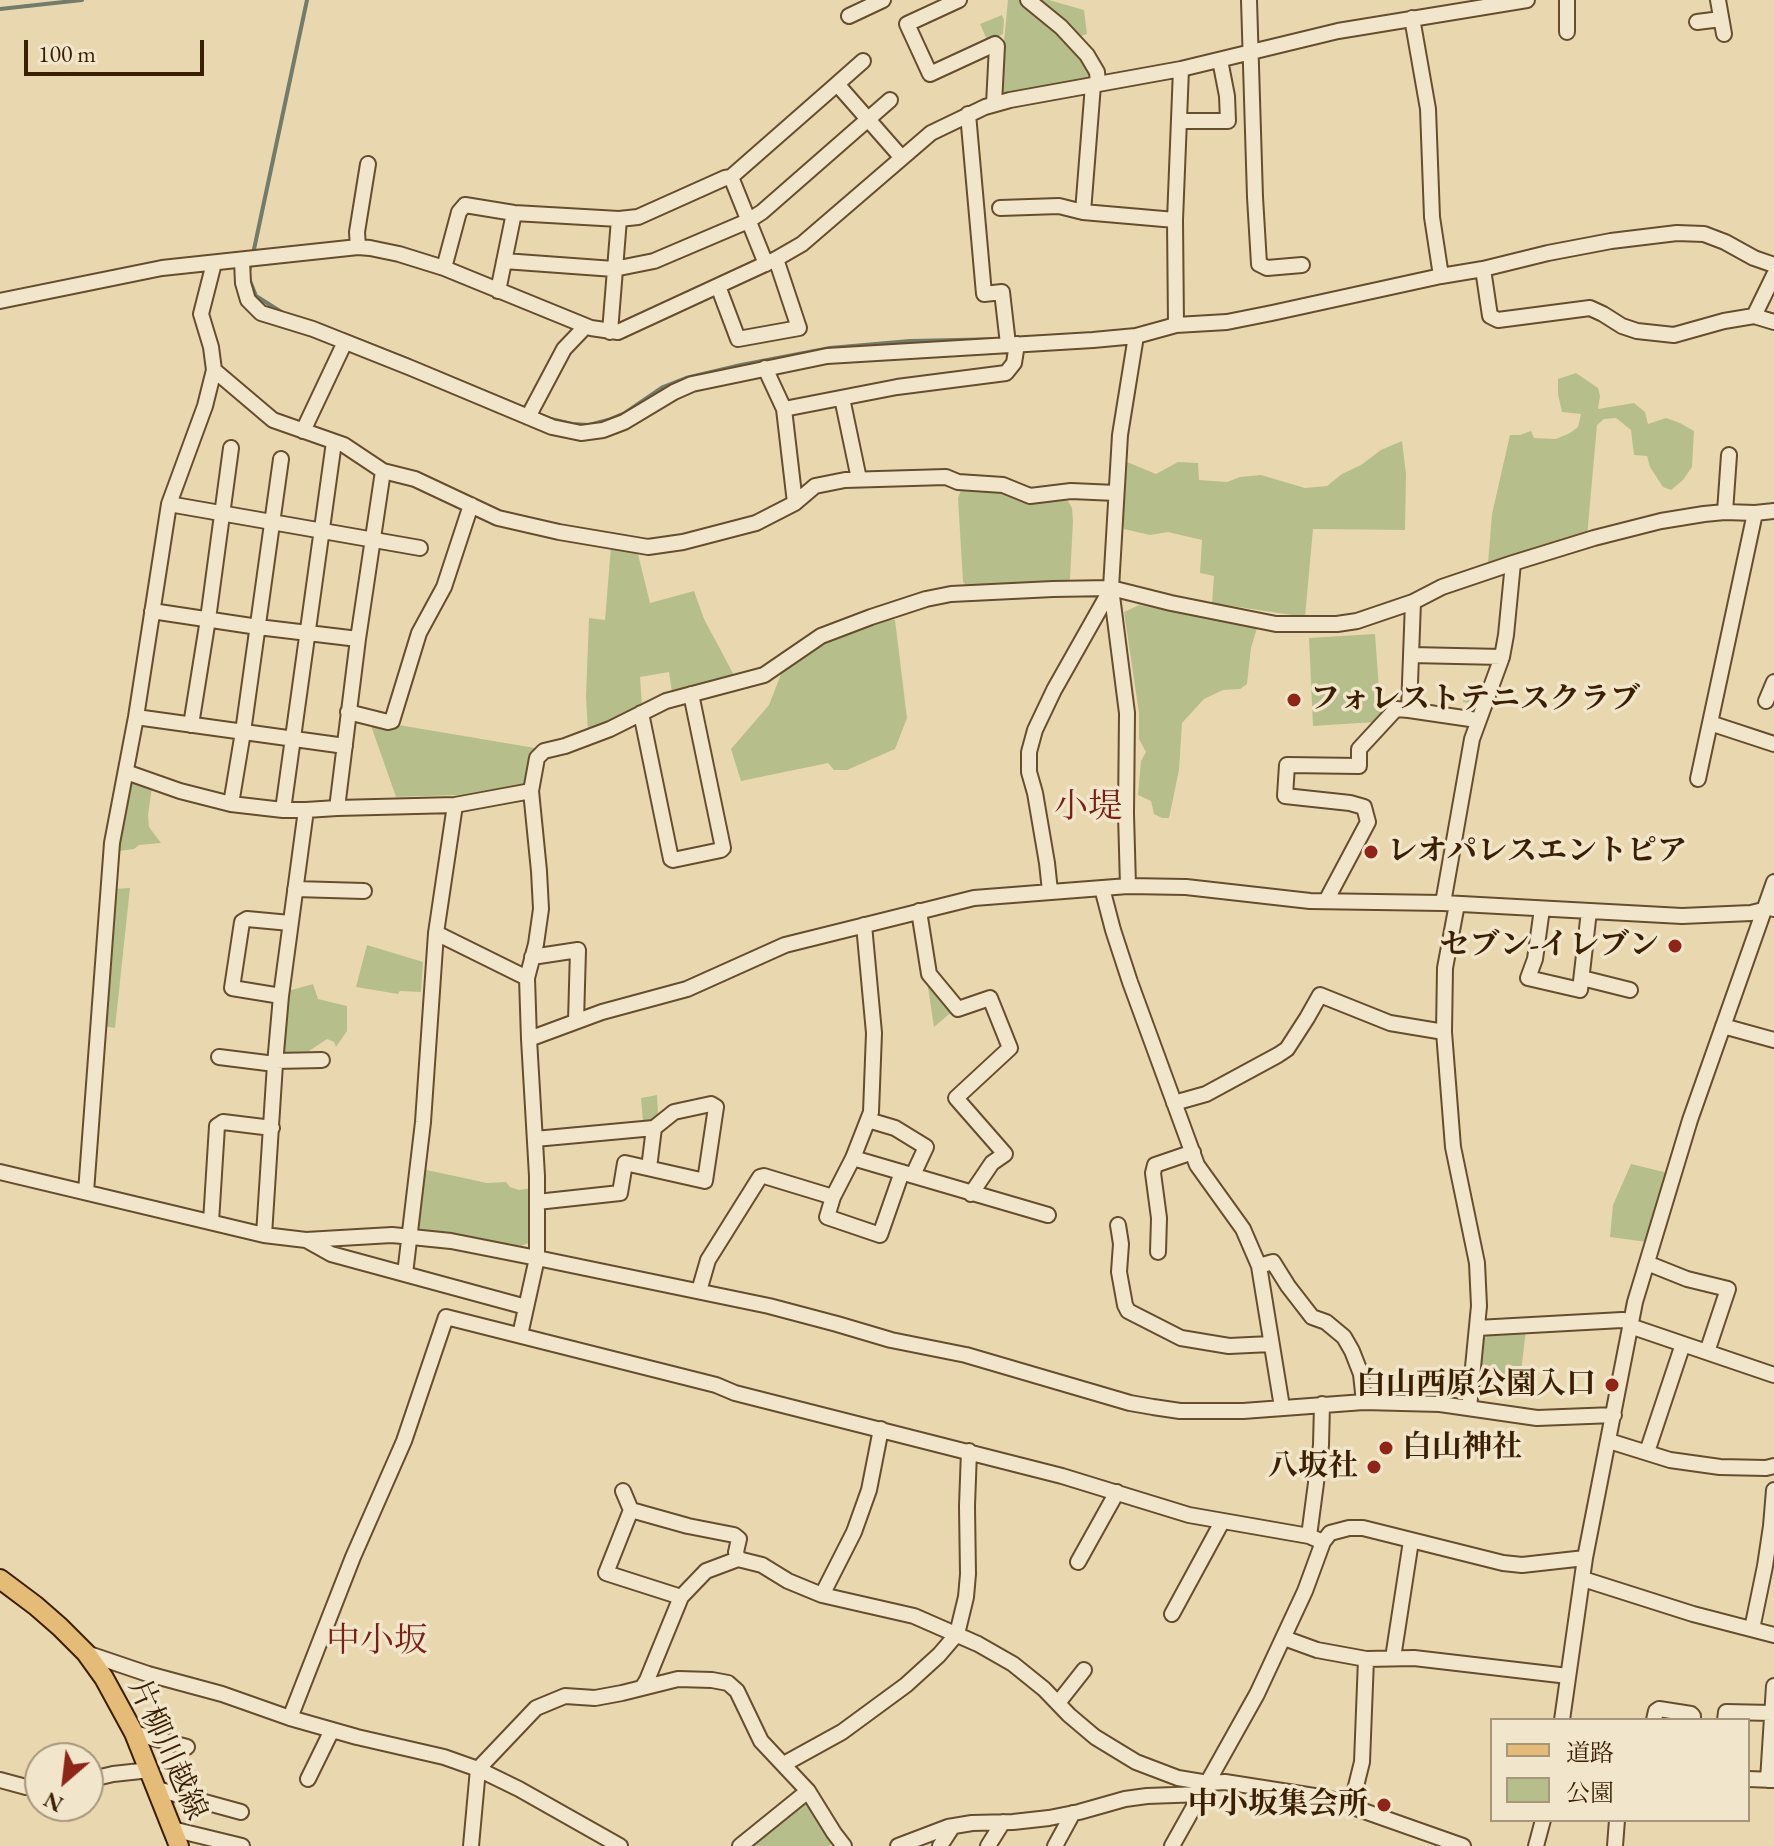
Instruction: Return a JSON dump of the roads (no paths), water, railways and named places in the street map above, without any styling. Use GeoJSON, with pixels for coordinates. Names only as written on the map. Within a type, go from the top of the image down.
{"type":"FeatureCollection","features":[{"type":"Feature","properties":{"kind":"main road","name":"片柳川越線"},"geometry":{"type":"LineString","coordinates":[[0,1579],[44,1613],[86,1653],[104,1678],[134,1733],[175,1838]]}},
{"type":"Feature","properties":{"kind":"street"},"geometry":{"type":"LineString","coordinates":[[849,16],[883,0]]}},
{"type":"Feature","properties":{"kind":"street"},"geometry":{"type":"LineString","coordinates":[[959,0],[907,24],[930,74],[995,44],[994,104]]}},
{"type":"Feature","properties":{"kind":"street"},"geometry":{"type":"LineString","coordinates":[[1028,0],[1061,27],[1087,55],[1097,72],[1083,212]]}},
{"type":"Feature","properties":{"kind":"street"},"geometry":{"type":"LineString","coordinates":[[1249,0],[1259,264],[1267,268],[1302,265]]}},
{"type":"Feature","properties":{"kind":"street"},"geometry":{"type":"LineString","coordinates":[[0,301],[162,268],[358,247],[384,250],[444,268],[586,326],[618,332],[771,262],[802,244],[931,133],[994,104],[1181,69],[1338,31],[1527,0]]}},
{"type":"Feature","properties":{"kind":"street"},"geometry":{"type":"LineString","coordinates":[[1567,0],[1567,32]]}},
{"type":"Feature","properties":{"kind":"street"},"geometry":{"type":"LineString","coordinates":[[1697,22],[1722,26],[1718,0]]}},
{"type":"Feature","properties":{"kind":"street"},"geometry":{"type":"LineString","coordinates":[[1412,18],[1428,109],[1432,217],[1441,276]]}},
{"type":"Feature","properties":{"kind":"street"},"geometry":{"type":"LineString","coordinates":[[1179,121],[1228,121],[1220,60]]}},
{"type":"Feature","properties":{"kind":"street"},"geometry":{"type":"LineString","coordinates":[[444,268],[461,207],[470,205],[514,213],[619,219],[638,217],[731,177],[863,61]]}},
{"type":"Feature","properties":{"kind":"street"},"geometry":{"type":"LineString","coordinates":[[1176,325],[1175,220],[1181,69]]}},
{"type":"Feature","properties":{"kind":"street"},"geometry":{"type":"LineString","coordinates":[[837,84],[902,158]]}},
{"type":"Feature","properties":{"kind":"street"},"geometry":{"type":"LineString","coordinates":[[504,261],[614,269],[654,261],[748,221],[762,212],[890,100]]}},
{"type":"Feature","properties":{"kind":"street"},"geometry":{"type":"LineString","coordinates":[[784,409],[944,379],[1006,373],[1014,363],[1002,292],[984,294],[968,114]]}},
{"type":"Feature","properties":{"kind":"street"},"geometry":{"type":"LineString","coordinates":[[358,247],[357,232],[368,164]]}},
{"type":"Feature","properties":{"kind":"street"},"geometry":{"type":"LineString","coordinates":[[718,286],[738,339],[799,328],[771,262],[748,221],[731,177]]}},
{"type":"Feature","properties":{"kind":"street"},"geometry":{"type":"LineString","coordinates":[[1000,208],[1059,206],[1083,212],[1175,220]]}},
{"type":"Feature","properties":{"kind":"street"},"geometry":{"type":"LineString","coordinates":[[498,291],[514,213]]}},
{"type":"Feature","properties":{"kind":"street"},"geometry":{"type":"LineString","coordinates":[[610,332],[619,219]]}},
{"type":"Feature","properties":{"kind":"street"},"geometry":{"type":"LineString","coordinates":[[242,261],[248,300],[261,313],[530,413],[552,427],[581,433],[603,430],[624,422],[682,387],[827,356],[1136,336],[1176,325],[1227,322],[1570,249],[1677,233],[1704,234],[1774,265]]}},
{"type":"Feature","properties":{"kind":"street"},"geometry":{"type":"LineString","coordinates":[[86,1192],[112,843],[136,717],[169,504],[205,406],[214,370],[201,314],[214,263]]}},
{"type":"Feature","properties":{"kind":"street"},"geometry":{"type":"LineString","coordinates":[[1483,269],[1490,316],[1498,320],[1590,308],[1637,331],[1674,335],[1754,316],[1774,322]]}},
{"type":"Feature","properties":{"kind":"street"},"geometry":{"type":"LineString","coordinates":[[1754,316],[1774,275]]}},
{"type":"Feature","properties":{"kind":"street"},"geometry":{"type":"LineString","coordinates":[[530,413],[564,349],[586,326]]}},
{"type":"Feature","properties":{"kind":"street"},"geometry":{"type":"LineString","coordinates":[[1128,886],[1127,713],[1111,588],[1120,435],[1136,336]]}},
{"type":"Feature","properties":{"kind":"street"},"geometry":{"type":"LineString","coordinates":[[303,431],[345,342]]}},
{"type":"Feature","properties":{"kind":"street"},"geometry":{"type":"LineString","coordinates":[[765,368],[784,409],[795,503]]}},
{"type":"Feature","properties":{"kind":"street"},"geometry":{"type":"LineString","coordinates":[[214,370],[273,420],[344,445],[383,471],[415,479],[498,518],[648,547],[683,542],[756,523],[795,503],[815,486],[845,480],[946,477],[958,482],[1003,485],[1030,496],[1071,491],[1116,493]]}},
{"type":"Feature","properties":{"kind":"street"},"geometry":{"type":"LineString","coordinates":[[842,398],[859,479]]}},
{"type":"Feature","properties":{"kind":"street"},"geometry":{"type":"LineString","coordinates":[[283,810],[334,442]]}},
{"type":"Feature","properties":{"kind":"street"},"geometry":{"type":"LineString","coordinates":[[191,725],[231,448]]}},
{"type":"Feature","properties":{"kind":"street"},"geometry":{"type":"LineString","coordinates":[[1725,512],[1729,455]]}},
{"type":"Feature","properties":{"kind":"street"},"geometry":{"type":"LineString","coordinates":[[231,804],[281,459]]}},
{"type":"Feature","properties":{"kind":"street"},"geometry":{"type":"LineString","coordinates":[[337,808],[383,471]]}},
{"type":"Feature","properties":{"kind":"street"},"geometry":{"type":"LineString","coordinates":[[169,504],[420,548]]}},
{"type":"Feature","properties":{"kind":"street"},"geometry":{"type":"LineString","coordinates":[[348,712],[392,721],[419,633],[444,587],[471,505]]}},
{"type":"Feature","properties":{"kind":"street"},"geometry":{"type":"LineString","coordinates":[[520,1335],[537,1258],[527,978],[541,909],[531,791],[539,754],[610,729],[666,701],[764,675],[821,636],[926,599],[951,594],[1111,588],[1276,624],[1347,623],[1413,602],[1442,587],[1594,538],[1661,521],[1725,512],[1774,511]]}},
{"type":"Feature","properties":{"kind":"street"},"geometry":{"type":"LineString","coordinates":[[1698,779],[1755,513]]}},
{"type":"Feature","properties":{"kind":"street"},"geometry":{"type":"LineString","coordinates":[[1469,1408],[1479,1306],[1477,1263],[1453,1147],[1444,1032],[1445,968],[1450,903],[1472,739],[1502,657],[1513,563]]}},
{"type":"Feature","properties":{"kind":"street"},"geometry":{"type":"LineString","coordinates":[[1050,891],[1029,772],[1029,752],[1035,730],[1054,690],[1111,588]]}},
{"type":"Feature","properties":{"kind":"street"},"geometry":{"type":"LineString","coordinates":[[1409,710],[1413,602]]}},
{"type":"Feature","properties":{"kind":"street"},"geometry":{"type":"LineString","coordinates":[[152,611],[358,639]]}},
{"type":"Feature","properties":{"kind":"street"},"geometry":{"type":"LineString","coordinates":[[1411,655],[1502,657]]}},
{"type":"Feature","properties":{"kind":"street"},"geometry":{"type":"LineString","coordinates":[[1766,701],[1774,682]]}},
{"type":"Feature","properties":{"kind":"street"},"geometry":{"type":"LineString","coordinates":[[641,713],[671,859],[721,850],[691,694]]}},
{"type":"Feature","properties":{"kind":"street"},"geometry":{"type":"LineString","coordinates":[[1326,901],[1368,822],[1364,807],[1285,796],[1287,765],[1359,766],[1359,749],[1396,709],[1477,720]]}},
{"type":"Feature","properties":{"kind":"street"},"geometry":{"type":"LineString","coordinates":[[136,717],[345,746]]}},
{"type":"Feature","properties":{"kind":"street"},"geometry":{"type":"LineString","coordinates":[[1710,723],[1774,744]]}},
{"type":"Feature","properties":{"kind":"street"},"geometry":{"type":"LineString","coordinates":[[126,772],[180,791],[231,804],[283,810],[455,805],[531,791]]}},
{"type":"Feature","properties":{"kind":"street"},"geometry":{"type":"LineString","coordinates":[[405,1274],[424,1111],[436,933],[455,805]]}},
{"type":"Feature","properties":{"kind":"street"},"geometry":{"type":"LineString","coordinates":[[264,1235],[281,996],[306,810]]}},
{"type":"Feature","properties":{"kind":"street"},"geometry":{"type":"LineString","coordinates":[[1562,1718],[1585,1558],[1635,1302],[1690,1120],[1768,909],[1774,882]]}},
{"type":"Feature","properties":{"kind":"street"},"geometry":{"type":"LineString","coordinates":[[529,1039],[645,999],[687,989],[785,945],[974,898],[1128,886],[1186,887],[1326,901],[1450,903],[1682,916],[1751,913],[1768,909]]}},
{"type":"Feature","properties":{"kind":"street"},"geometry":{"type":"LineString","coordinates":[[1102,888],[1130,982],[1197,1165],[1243,1229],[1259,1266],[1282,1407]]}},
{"type":"Feature","properties":{"kind":"street"},"geometry":{"type":"LineString","coordinates":[[295,889],[364,891]]}},
{"type":"Feature","properties":{"kind":"street"},"geometry":{"type":"LineString","coordinates":[[1542,909],[1535,959],[1528,978],[1580,990],[1589,911]]}},
{"type":"Feature","properties":{"kind":"street"},"geometry":{"type":"LineString","coordinates":[[919,911],[929,974],[958,1009],[990,998],[1010,1048],[956,1098],[1005,1154],[992,1163],[971,1194]]}},
{"type":"Feature","properties":{"kind":"street"},"geometry":{"type":"LineString","coordinates":[[281,996],[232,988],[242,922],[247,919],[290,923]]}},
{"type":"Feature","properties":{"kind":"street"},"geometry":{"type":"LineString","coordinates":[[864,925],[874,1033],[873,1099],[868,1120],[827,1217],[880,1235],[908,1174],[926,1147],[895,1128],[868,1120]]}},
{"type":"Feature","properties":{"kind":"street"},"geometry":{"type":"LineString","coordinates":[[436,933],[527,978]]}},
{"type":"Feature","properties":{"kind":"street"},"geometry":{"type":"LineString","coordinates":[[532,957],[578,950],[576,1021]]}},
{"type":"Feature","properties":{"kind":"street"},"geometry":{"type":"LineString","coordinates":[[1582,978],[1630,990]]}},
{"type":"Feature","properties":{"kind":"street"},"geometry":{"type":"LineString","coordinates":[[1174,1103],[1206,1094],[1287,1049],[1320,995],[1390,1023],[1444,1032]]}},
{"type":"Feature","properties":{"kind":"street"},"geometry":{"type":"LineString","coordinates":[[1723,1026],[1774,1040]]}},
{"type":"Feature","properties":{"kind":"street"},"geometry":{"type":"LineString","coordinates":[[219,1057],[275,1063],[322,1060]]}},
{"type":"Feature","properties":{"kind":"street"},"geometry":{"type":"LineString","coordinates":[[535,1139],[654,1128],[674,1112],[711,1104],[716,1107],[705,1181],[625,1163],[620,1193],[537,1202]]}},
{"type":"Feature","properties":{"kind":"street"},"geometry":{"type":"LineString","coordinates":[[211,1222],[217,1126],[223,1122],[272,1128]]}},
{"type":"Feature","properties":{"kind":"street"},"geometry":{"type":"LineString","coordinates":[[649,1168],[654,1128]]}},
{"type":"Feature","properties":{"kind":"street"},"geometry":{"type":"LineString","coordinates":[[1158,1252],[1155,1165],[1193,1152]]}},
{"type":"Feature","properties":{"kind":"street"},"geometry":{"type":"LineString","coordinates":[[853,1158],[1048,1215]]}},
{"type":"Feature","properties":{"kind":"street"},"geometry":{"type":"LineString","coordinates":[[0,1172],[264,1235],[306,1240],[392,1235],[451,1241],[537,1258],[699,1291],[891,1340],[966,1355],[1142,1405],[1180,1411],[1364,1402],[1440,1404],[1537,1418],[1614,1415]]}},
{"type":"Feature","properties":{"kind":"street"},"geometry":{"type":"LineString","coordinates":[[699,1291],[708,1260],[760,1177],[833,1197]]}},
{"type":"Feature","properties":{"kind":"street"},"geometry":{"type":"LineString","coordinates":[[1118,1225],[1121,1244],[1119,1272],[1128,1311],[1181,1338],[1229,1346],[1271,1344]]}},
{"type":"Feature","properties":{"kind":"street"},"geometry":{"type":"LineString","coordinates":[[306,1240],[331,1254],[526,1307]]}},
{"type":"Feature","properties":{"kind":"street"},"geometry":{"type":"LineString","coordinates":[[1259,1266],[1273,1262],[1312,1317],[1326,1322],[1344,1337],[1361,1374],[1364,1402]]}},
{"type":"Feature","properties":{"kind":"street"},"geometry":{"type":"LineString","coordinates":[[1647,1263],[1687,1279],[1728,1289],[1707,1352]]}},
{"type":"Feature","properties":{"kind":"street"},"geometry":{"type":"LineString","coordinates":[[290,1718],[353,1557],[404,1441],[446,1317],[969,1451],[1222,1522],[1316,1539],[1349,1528],[1363,1528],[1522,1565],[1585,1558]]}},
{"type":"Feature","properties":{"kind":"street"},"geometry":{"type":"LineString","coordinates":[[1477,1328],[1622,1320],[1774,1375]]}},
{"type":"Feature","properties":{"kind":"street"},"geometry":{"type":"LineString","coordinates":[[1647,1452],[1683,1344]]}},
{"type":"Feature","properties":{"kind":"street"},"geometry":{"type":"LineString","coordinates":[[1172,1846],[1257,1694],[1313,1572],[1322,1404]]}},
{"type":"Feature","properties":{"kind":"street"},"geometry":{"type":"LineString","coordinates":[[822,1595],[854,1532],[869,1490],[881,1429]]}},
{"type":"Feature","properties":{"kind":"street"},"geometry":{"type":"LineString","coordinates":[[1609,1441],[1670,1460],[1720,1467],[1774,1466]]}},
{"type":"Feature","properties":{"kind":"street"},"geometry":{"type":"LineString","coordinates":[[784,1764],[842,1732],[880,1704],[928,1666],[957,1634],[968,1574],[969,1451]]}},
{"type":"Feature","properties":{"kind":"street"},"geometry":{"type":"LineString","coordinates":[[1752,1629],[1765,1566],[1774,1490]]}},
{"type":"Feature","properties":{"kind":"street"},"geometry":{"type":"LineString","coordinates":[[623,1491],[631,1510],[606,1573],[681,1597]]}},
{"type":"Feature","properties":{"kind":"street"},"geometry":{"type":"LineString","coordinates":[[1078,1562],[1117,1492]]}},
{"type":"Feature","properties":{"kind":"street"},"geometry":{"type":"LineString","coordinates":[[631,1510],[734,1535],[739,1539],[738,1559]]}},
{"type":"Feature","properties":{"kind":"street"},"geometry":{"type":"LineString","coordinates":[[1172,1614],[1222,1522]]}},
{"type":"Feature","properties":{"kind":"street"},"geometry":{"type":"LineString","coordinates":[[1393,1658],[1411,1541]]}},
{"type":"Feature","properties":{"kind":"street"},"geometry":{"type":"LineString","coordinates":[[642,1688],[681,1597],[706,1571],[738,1559],[762,1565],[788,1581],[822,1595],[914,1616],[957,1634],[1013,1664],[1095,1737],[1136,1762],[1205,1788]]}},
{"type":"Feature","properties":{"kind":"street"},"geometry":{"type":"LineString","coordinates":[[1583,1579],[1693,1614],[1774,1635]]}},
{"type":"Feature","properties":{"kind":"street"},"geometry":{"type":"LineString","coordinates":[[1284,1638],[1317,1650],[1366,1659],[1414,1658],[1568,1676]]}},
{"type":"Feature","properties":{"kind":"street"},"geometry":{"type":"LineString","coordinates":[[86,1653],[290,1718],[444,1757],[478,1769],[620,1846]]}},
{"type":"Feature","properties":{"kind":"street"},"geometry":{"type":"LineString","coordinates":[[1351,1806],[1362,1762],[1366,1659]]}},
{"type":"Feature","properties":{"kind":"street"},"geometry":{"type":"LineString","coordinates":[[1058,1703],[1084,1670]]}},
{"type":"Feature","properties":{"kind":"street"},"geometry":{"type":"LineString","coordinates":[[471,1846],[478,1769],[536,1708],[565,1696],[595,1698],[678,1679],[728,1683],[737,1691],[761,1741],[808,1791],[844,1846]]}},
{"type":"Feature","properties":{"kind":"street"},"geometry":{"type":"LineString","coordinates":[[1750,1779],[1771,1780],[1774,1686]]}},
{"type":"Feature","properties":{"kind":"street"},"geometry":{"type":"LineString","coordinates":[[1654,1718],[1659,1709],[1691,1714],[1693,1718]]}},
{"type":"Feature","properties":{"kind":"street"},"geometry":{"type":"LineString","coordinates":[[1725,1718],[1726,1712],[1772,1713]]}},
{"type":"Feature","properties":{"kind":"street"},"geometry":{"type":"LineString","coordinates":[[308,1779],[332,1730]]}},
{"type":"Feature","properties":{"kind":"street"},"geometry":{"type":"LineString","coordinates":[[134,1733],[187,1747]]}},
{"type":"Feature","properties":{"kind":"street"},"geometry":{"type":"LineString","coordinates":[[104,1776],[150,1770]]}},
{"type":"Feature","properties":{"kind":"street"},"geometry":{"type":"LineString","coordinates":[[0,1780],[24,1786]]}},
{"type":"Feature","properties":{"kind":"street"},"geometry":{"type":"LineString","coordinates":[[898,1846],[953,1826],[1049,1818],[1125,1799],[1205,1788],[1225,1782],[1327,1798],[1427,1840],[1463,1846]]}},
{"type":"Feature","properties":{"kind":"street"},"geometry":{"type":"LineString","coordinates":[[157,1789],[241,1812]]}},
{"type":"Feature","properties":{"kind":"street"},"geometry":{"type":"LineString","coordinates":[[740,1846],[808,1791]]}},
{"type":"Feature","properties":{"kind":"street"},"geometry":{"type":"LineString","coordinates":[[1055,1846],[1073,1813]]}},
{"type":"Feature","properties":{"kind":"street"},"geometry":{"type":"LineString","coordinates":[[988,1846],[1003,1822]]}},
{"type":"Feature","properties":{"kind":"street"},"geometry":{"type":"LineString","coordinates":[[1536,1846],[1542,1822]]}},
{"type":"Feature","properties":{"kind":"street"},"geometry":{"type":"LineString","coordinates":[[1615,1846],[1617,1822]]}},
{"type":"Feature","properties":{"kind":"street"},"geometry":{"type":"LineString","coordinates":[[940,1846],[953,1826]]}},
{"type":"Feature","properties":{"kind":"street"},"geometry":{"type":"LineString","coordinates":[[175,1838],[242,1846]]}},
{"type":"Feature","properties":{"kind":"waterway"},"geometry":{"type":"LineString","coordinates":[[0,9],[82,0]]}},
{"type":"Feature","properties":{"kind":"waterway"},"geometry":{"type":"LineString","coordinates":[[253,254],[307,0]]}},
{"type":"Feature","properties":{"kind":"waterway"},"geometry":{"type":"LineString","coordinates":[[251,263],[248,276],[256,296],[283,313]]}},
{"type":"Feature","properties":{"kind":"waterway"},"geometry":{"type":"LineString","coordinates":[[344,334],[410,360]]}},
{"type":"Feature","properties":{"kind":"waterway"},"geometry":{"type":"LineString","coordinates":[[433,370],[551,419],[589,425],[625,413],[663,387],[686,378],[741,365],[830,348],[910,341],[1003,339]]}},
{"type":"Feature","properties":{"kind":"place","name":"フォレストテニスクラブ"},"geometry":{"type":"Point","coordinates":[1294,700]}},
{"type":"Feature","properties":{"kind":"place","name":"レオパレスエントピア"},"geometry":{"type":"Point","coordinates":[1371,852]}},
{"type":"Feature","properties":{"kind":"place","name":"セブン-イレブン"},"geometry":{"type":"Point","coordinates":[1675,946]}},
{"type":"Feature","properties":{"kind":"place","name":"白山西原公園入口"},"geometry":{"type":"Point","coordinates":[1612,1385]}},
{"type":"Feature","properties":{"kind":"place","name":"白山神社"},"geometry":{"type":"Point","coordinates":[1386,1448]}},
{"type":"Feature","properties":{"kind":"place","name":"八坂社"},"geometry":{"type":"Point","coordinates":[1374,1467]}},
{"type":"Feature","properties":{"kind":"place","name":"中小坂集会所"},"geometry":{"type":"Point","coordinates":[1384,1805]}},
{"type":"Feature","properties":{"kind":"district","name":"小堤"},"geometry":{"type":"Point","coordinates":[1088,808]}},
{"type":"Feature","properties":{"kind":"district","name":"中小坂"},"geometry":{"type":"Point","coordinates":[377,1642]}}]}
